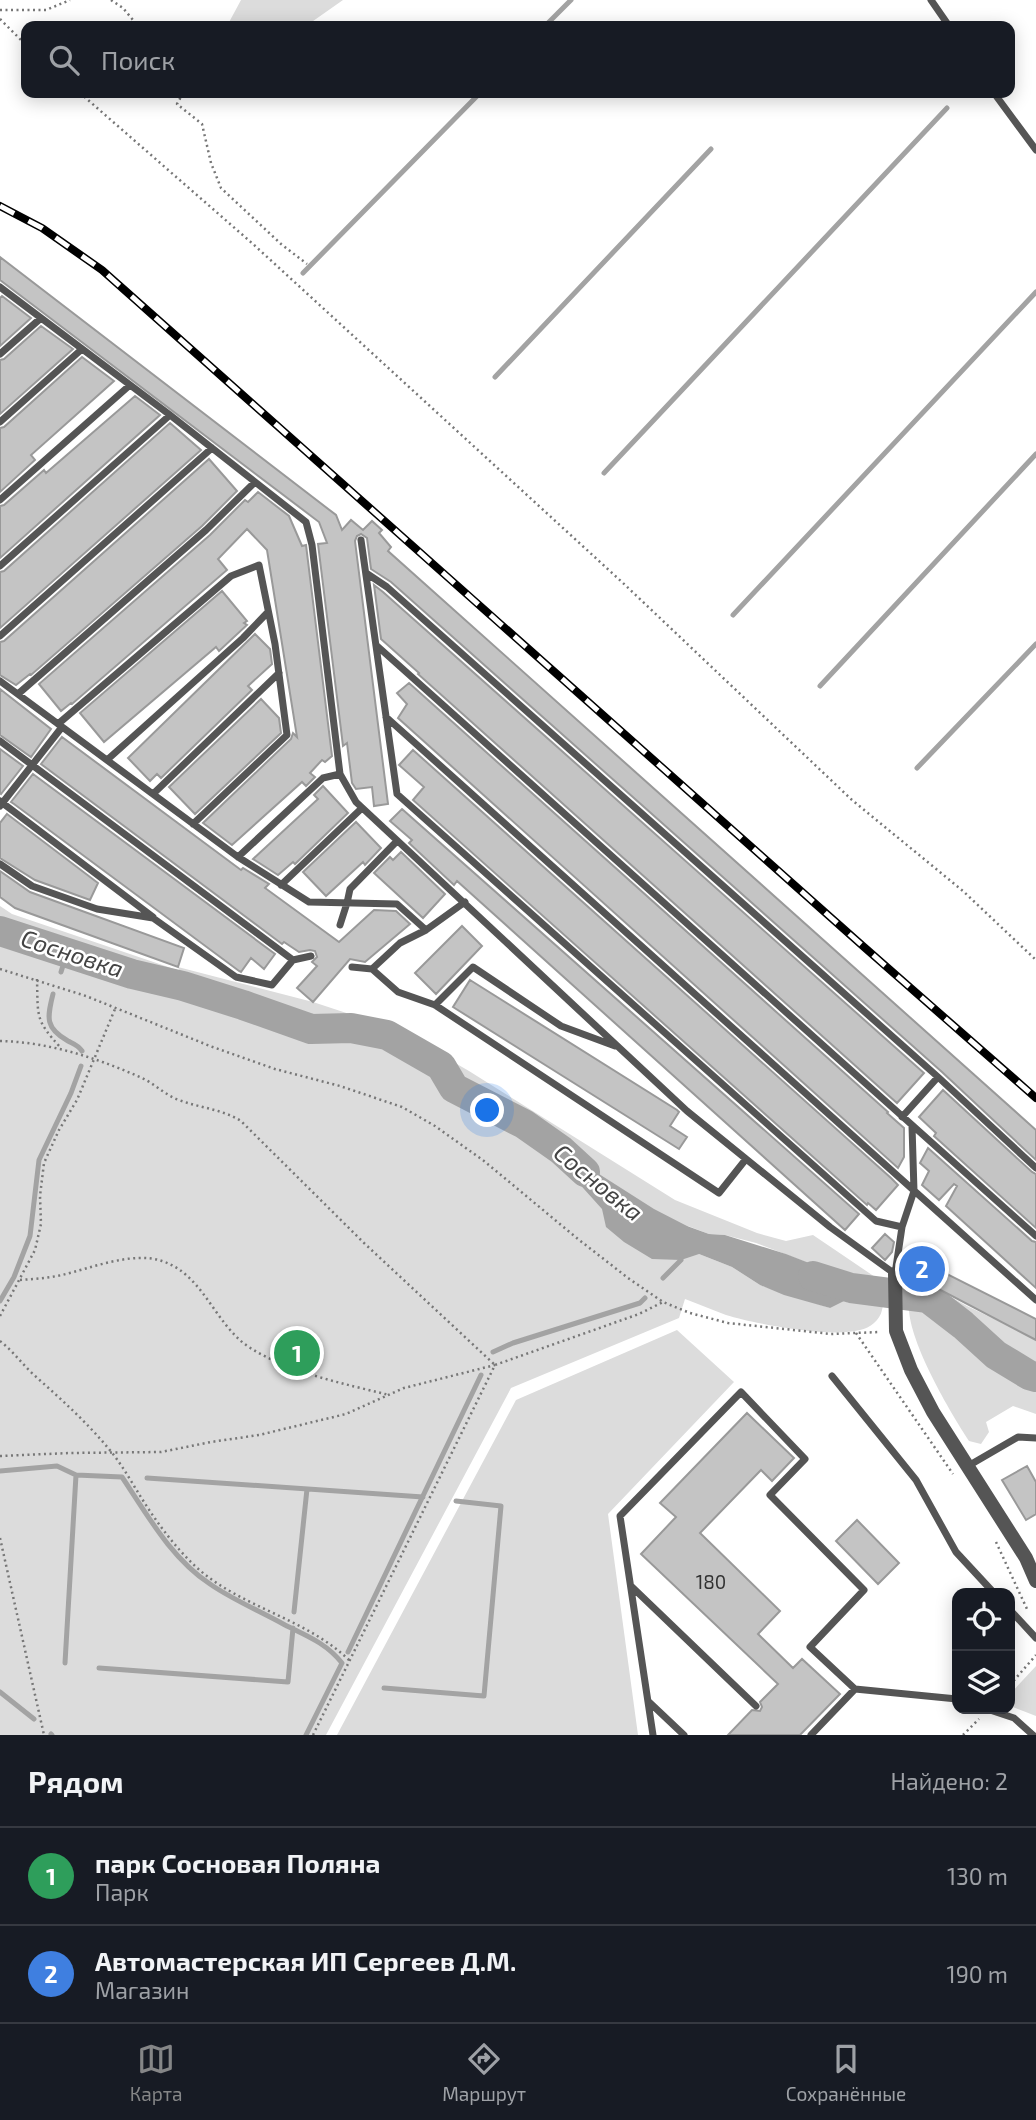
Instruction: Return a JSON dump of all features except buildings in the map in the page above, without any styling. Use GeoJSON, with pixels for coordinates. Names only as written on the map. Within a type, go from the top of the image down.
{"type":"FeatureCollection","features":[{"type":"Feature","properties":{"kind":"street"},"geometry":{"type":"LineString","coordinates":[[896,1279],[896,1331],[911,1370],[967,1467],[1031,1553],[1036,1581]]}},
{"type":"Feature","properties":{"kind":"lane"},"geometry":{"type":"LineString","coordinates":[[931,0],[946,21]]}},
{"type":"Feature","properties":{"kind":"lane"},"geometry":{"type":"LineString","coordinates":[[998,98],[1036,150]]}},
{"type":"Feature","properties":{"kind":"lane"},"geometry":{"type":"LineString","coordinates":[[0,287],[306,522],[312,545],[340,775],[356,802],[687,1111],[896,1279]]}},
{"type":"Feature","properties":{"kind":"lane"},"geometry":{"type":"LineString","coordinates":[[0,355],[41,318]]}},
{"type":"Feature","properties":{"kind":"lane"},"geometry":{"type":"LineString","coordinates":[[0,422],[82,349]]}},
{"type":"Feature","properties":{"kind":"lane"},"geometry":{"type":"LineString","coordinates":[[0,500],[130,385]]}},
{"type":"Feature","properties":{"kind":"lane"},"geometry":{"type":"LineString","coordinates":[[0,566],[170,415]]}},
{"type":"Feature","properties":{"kind":"lane"},"geometry":{"type":"LineString","coordinates":[[0,636],[212,448]]}},
{"type":"Feature","properties":{"kind":"lane"},"geometry":{"type":"LineString","coordinates":[[18,694],[206,530],[255,482]]}},
{"type":"Feature","properties":{"kind":"lane"},"geometry":{"type":"LineString","coordinates":[[361,540],[397,794],[876,1221],[902,1227]]}},
{"type":"Feature","properties":{"kind":"lane"},"geometry":{"type":"LineString","coordinates":[[193,824],[287,735],[279,673],[259,565],[231,576],[60,725],[1,803],[236,978],[272,985],[293,960],[311,956]]}},
{"type":"Feature","properties":{"kind":"lane"},"geometry":{"type":"LineString","coordinates":[[366,573],[387,587],[938,1077],[1036,1168]]}},
{"type":"Feature","properties":{"kind":"lane"},"geometry":{"type":"LineString","coordinates":[[107,761],[268,612]]}},
{"type":"Feature","properties":{"kind":"lane"},"geometry":{"type":"LineString","coordinates":[[376,645],[1036,1236]]}},
{"type":"Feature","properties":{"kind":"lane"},"geometry":{"type":"LineString","coordinates":[[153,794],[279,673]]}},
{"type":"Feature","properties":{"kind":"lane"},"geometry":{"type":"LineString","coordinates":[[0,681],[238,858],[309,902],[397,904],[426,930]]}},
{"type":"Feature","properties":{"kind":"lane"},"geometry":{"type":"LineString","coordinates":[[385,716],[1036,1300]]}},
{"type":"Feature","properties":{"kind":"lane"},"geometry":{"type":"LineString","coordinates":[[0,741],[293,960]]}},
{"type":"Feature","properties":{"kind":"lane"},"geometry":{"type":"LineString","coordinates":[[238,858],[323,778],[340,775]]}},
{"type":"Feature","properties":{"kind":"lane"},"geometry":{"type":"LineString","coordinates":[[281,885],[362,808]]}},
{"type":"Feature","properties":{"kind":"lane"},"geometry":{"type":"LineString","coordinates":[[340,925],[349,889],[397,841]]}},
{"type":"Feature","properties":{"kind":"lane"},"geometry":{"type":"LineString","coordinates":[[0,863],[32,886],[97,909],[153,918]]}},
{"type":"Feature","properties":{"kind":"lane"},"geometry":{"type":"LineString","coordinates":[[372,969],[400,943],[426,930],[465,902]]}},
{"type":"Feature","properties":{"kind":"lane"},"geometry":{"type":"LineString","coordinates":[[352,967],[372,969],[398,992],[435,1005],[719,1193],[746,1159]]}},
{"type":"Feature","properties":{"kind":"lane"},"geometry":{"type":"LineString","coordinates":[[435,1005],[473,967],[561,1026],[619,1047]]}},
{"type":"Feature","properties":{"kind":"lane"},"geometry":{"type":"LineString","coordinates":[[902,1117],[938,1077]]}},
{"type":"Feature","properties":{"kind":"lane"},"geometry":{"type":"LineString","coordinates":[[896,1279],[902,1227],[914,1191],[912,1126]]}},
{"type":"Feature","properties":{"kind":"lane"},"geometry":{"type":"LineString","coordinates":[[832,1376],[916,1480],[956,1552],[989,1588]]}},
{"type":"Feature","properties":{"kind":"lane"},"geometry":{"type":"LineString","coordinates":[[653,1735],[620,1516],[741,1392],[805,1459],[770,1495],[864,1590],[810,1647],[855,1689],[952,1699]]}},
{"type":"Feature","properties":{"kind":"lane"},"geometry":{"type":"LineString","coordinates":[[967,1467],[1018,1437],[1036,1438]]}},
{"type":"Feature","properties":{"kind":"lane"},"geometry":{"type":"LineString","coordinates":[[630,1586],[756,1706]]}},
{"type":"Feature","properties":{"kind":"lane"},"geometry":{"type":"LineString","coordinates":[[1015,1615],[1036,1638]]}},
{"type":"Feature","properties":{"kind":"lane"},"geometry":{"type":"LineString","coordinates":[[811,1735],[855,1689]]}},
{"type":"Feature","properties":{"kind":"lane"},"geometry":{"type":"LineString","coordinates":[[648,1701],[684,1735]]}},
{"type":"Feature","properties":{"kind":"lane"},"geometry":{"type":"LineString","coordinates":[[1002,1714],[1014,1718],[1033,1735]]}},
{"type":"Feature","properties":{"kind":"path"},"geometry":{"type":"LineString","coordinates":[[0,10],[46,10],[70,0]]}},
{"type":"Feature","properties":{"kind":"path"},"geometry":{"type":"LineString","coordinates":[[111,0],[123,8],[134,21]]}},
{"type":"Feature","properties":{"kind":"path"},"geometry":{"type":"LineString","coordinates":[[0,19],[21,41]]}},
{"type":"Feature","properties":{"kind":"path"},"geometry":{"type":"LineString","coordinates":[[86,98],[253,244],[623,583],[852,800],[963,891],[1036,960]]}},
{"type":"Feature","properties":{"kind":"path"},"geometry":{"type":"LineString","coordinates":[[180,98],[177,104],[202,124],[211,163],[221,188],[281,244],[307,264]]}},
{"type":"Feature","properties":{"kind":"path"},"geometry":{"type":"LineString","coordinates":[[0,968],[86,996],[262,1064],[402,1107],[435,1126],[484,1161],[578,1239],[663,1301],[690,1313],[728,1323],[831,1334],[896,1331]]}},
{"type":"Feature","properties":{"kind":"path"},"geometry":{"type":"LineString","coordinates":[[37,979],[38,1018],[48,1035],[61,1048]]}},
{"type":"Feature","properties":{"kind":"path"},"geometry":{"type":"LineString","coordinates":[[0,1316],[35,1250],[41,1224],[40,1196],[44,1163],[77,1100],[116,1009]]}},
{"type":"Feature","properties":{"kind":"path"},"geometry":{"type":"LineString","coordinates":[[0,1041],[61,1048],[145,1080],[180,1100],[231,1115],[241,1121],[364,1243],[495,1365]]}},
{"type":"Feature","properties":{"kind":"path"},"geometry":{"type":"LineString","coordinates":[[19,1280],[62,1275],[130,1258],[161,1260],[185,1273],[208,1298],[229,1329],[251,1349],[325,1380],[389,1395]]}},
{"type":"Feature","properties":{"kind":"path"},"geometry":{"type":"LineString","coordinates":[[0,1456],[161,1452],[269,1433],[346,1414],[404,1388],[495,1365],[639,1314],[663,1301]]}},
{"type":"Feature","properties":{"kind":"path"},"geometry":{"type":"LineString","coordinates":[[856,1333],[957,1480]]}},
{"type":"Feature","properties":{"kind":"path"},"geometry":{"type":"LineString","coordinates":[[0,1341],[62,1398],[113,1454],[159,1524],[197,1568],[214,1581],[323,1638],[349,1660]]}},
{"type":"Feature","properties":{"kind":"path"},"geometry":{"type":"LineString","coordinates":[[313,1735],[495,1365]]}},
{"type":"Feature","properties":{"kind":"path"},"geometry":{"type":"LineString","coordinates":[[993,1535],[1031,1617]]}},
{"type":"Feature","properties":{"kind":"path"},"geometry":{"type":"LineString","coordinates":[[0,1538],[44,1735]]}},
{"type":"Feature","properties":{"kind":"path"},"geometry":{"type":"LineString","coordinates":[[1015,1679],[1036,1655]]}},
{"type":"Feature","properties":{"kind":"path"},"geometry":{"type":"LineString","coordinates":[[963,1735],[982,1714]]}},
{"type":"Feature","properties":{"kind":"shaded area"},"geometry":{"type":"Polygon","coordinates":[[[241,0],[343,0],[313,21],[230,21],[241,0]]]}},
{"type":"Feature","properties":{"kind":"shaded area"},"geometry":{"type":"Polygon","coordinates":[[[0,906],[12,914],[180,971],[178,967],[313,1002],[398,1030],[469,1071],[675,1200],[757,1233],[786,1241],[813,1235],[880,1282],[884,1298],[881,1314],[874,1323],[864,1329],[830,1332],[773,1326],[726,1315],[685,1299],[679,1318],[511,1388],[326,1735],[0,1735],[0,906]],[[688,1226],[699,1254],[732,1267],[760,1285],[830,1308],[840,1275],[756,1243],[709,1234],[688,1226]]]}},
{"type":"Feature","properties":{"kind":"shaded area"},"geometry":{"type":"Polygon","coordinates":[[[919,1279],[967,1306],[1036,1339],[1036,1414],[1013,1406],[986,1422],[989,1432],[981,1444],[969,1441],[931,1375],[915,1337],[909,1305],[919,1279]]]}},
{"type":"Feature","properties":{"kind":"shaded area"},"geometry":{"type":"Polygon","coordinates":[[[677,1330],[734,1382],[608,1514],[638,1735],[337,1735],[516,1400],[677,1330]]]}},
{"type":"Feature","properties":{"kind":"shaded area"},"geometry":{"type":"Polygon","coordinates":[[[1036,1666],[1036,1716],[1015,1708],[1015,1689],[1036,1666]]]}},
{"type":"Feature","properties":{"kind":"water"},"geometry":{"type":"Polygon","coordinates":[[[555,1146],[654,1209],[687,1226],[786,1254],[840,1275],[851,1288],[848,1299],[830,1308],[784,1295],[760,1285],[732,1267],[699,1254],[681,1260],[652,1259],[606,1227],[602,1209],[566,1169],[555,1146]]]}},
{"type":"Feature","properties":{"kind":"waterway"},"geometry":{"type":"LineString","coordinates":[[550,21],[571,0]]}},
{"type":"Feature","properties":{"kind":"waterway"},"geometry":{"type":"LineString","coordinates":[[303,273],[475,98]]}},
{"type":"Feature","properties":{"kind":"waterway"},"geometry":{"type":"LineString","coordinates":[[604,473],[947,108]]}},
{"type":"Feature","properties":{"kind":"waterway"},"geometry":{"type":"LineString","coordinates":[[495,377],[711,149]]}},
{"type":"Feature","properties":{"kind":"waterway"},"geometry":{"type":"LineString","coordinates":[[733,615],[1036,292]]}},
{"type":"Feature","properties":{"kind":"waterway"},"geometry":{"type":"LineString","coordinates":[[820,686],[1036,454]]}},
{"type":"Feature","properties":{"kind":"waterway"},"geometry":{"type":"LineString","coordinates":[[917,768],[1036,644]]}},
{"type":"Feature","properties":{"kind":"waterway","name":"Сосновка"},"geometry":{"type":"LineString","coordinates":[[0,931],[132,974],[183,986],[311,1029],[351,1028],[387,1035],[441,1066],[454,1088],[524,1124],[561,1150],[585,1172]]}},
{"type":"Feature","properties":{"kind":"waterway"},"geometry":{"type":"LineString","coordinates":[[61,972],[67,953]]}},
{"type":"Feature","properties":{"kind":"waterway"},"geometry":{"type":"LineString","coordinates":[[53,994],[49,1016],[52,1027],[82,1051]]}},
{"type":"Feature","properties":{"kind":"waterway"},"geometry":{"type":"LineString","coordinates":[[0,1301],[14,1277],[30,1236],[39,1160],[81,1066]]}},
{"type":"Feature","properties":{"kind":"waterway"},"geometry":{"type":"LineString","coordinates":[[663,1278],[681,1260]]}},
{"type":"Feature","properties":{"kind":"waterway","name":"Сосновка"},"geometry":{"type":"LineString","coordinates":[[813,1276],[851,1288],[928,1298],[996,1355],[1036,1377]]}},
{"type":"Feature","properties":{"kind":"waterway"},"geometry":{"type":"LineString","coordinates":[[493,1352],[513,1343],[640,1303],[645,1298]]}},
{"type":"Feature","properties":{"kind":"waterway"},"geometry":{"type":"LineString","coordinates":[[348,1652],[481,1375]]}},
{"type":"Feature","properties":{"kind":"waterway"},"geometry":{"type":"LineString","coordinates":[[0,1471],[57,1466],[76,1475],[122,1477],[161,1535],[196,1574],[228,1595],[329,1650],[342,1663],[306,1735]]}},
{"type":"Feature","properties":{"kind":"waterway"},"geometry":{"type":"LineString","coordinates":[[65,1663],[76,1475]]}},
{"type":"Feature","properties":{"kind":"waterway"},"geometry":{"type":"LineString","coordinates":[[147,1478],[423,1497]]}},
{"type":"Feature","properties":{"kind":"waterway"},"geometry":{"type":"LineString","coordinates":[[294,1612],[307,1489]]}},
{"type":"Feature","properties":{"kind":"waterway"},"geometry":{"type":"LineString","coordinates":[[384,1688],[484,1696],[501,1506],[456,1501]]}},
{"type":"Feature","properties":{"kind":"waterway"},"geometry":{"type":"LineString","coordinates":[[99,1668],[288,1682],[293,1628]]}},
{"type":"Feature","properties":{"kind":"waterway"},"geometry":{"type":"LineString","coordinates":[[0,1692],[34,1719]]}},
{"type":"Feature","properties":{"kind":"railway"},"geometry":{"type":"LineString","coordinates":[[0,206],[42,228],[102,270],[1036,1098]]}},
{"type":"Feature","properties":{"kind":"place","name":"Автомастерская ИП Сергеев Д.М."},"geometry":{"type":"Point","coordinates":[922,1269]}},
{"type":"Feature","properties":{"kind":"place","name":"парк Сосновая Поляна"},"geometry":{"type":"Point","coordinates":[297,1353]}}]}
